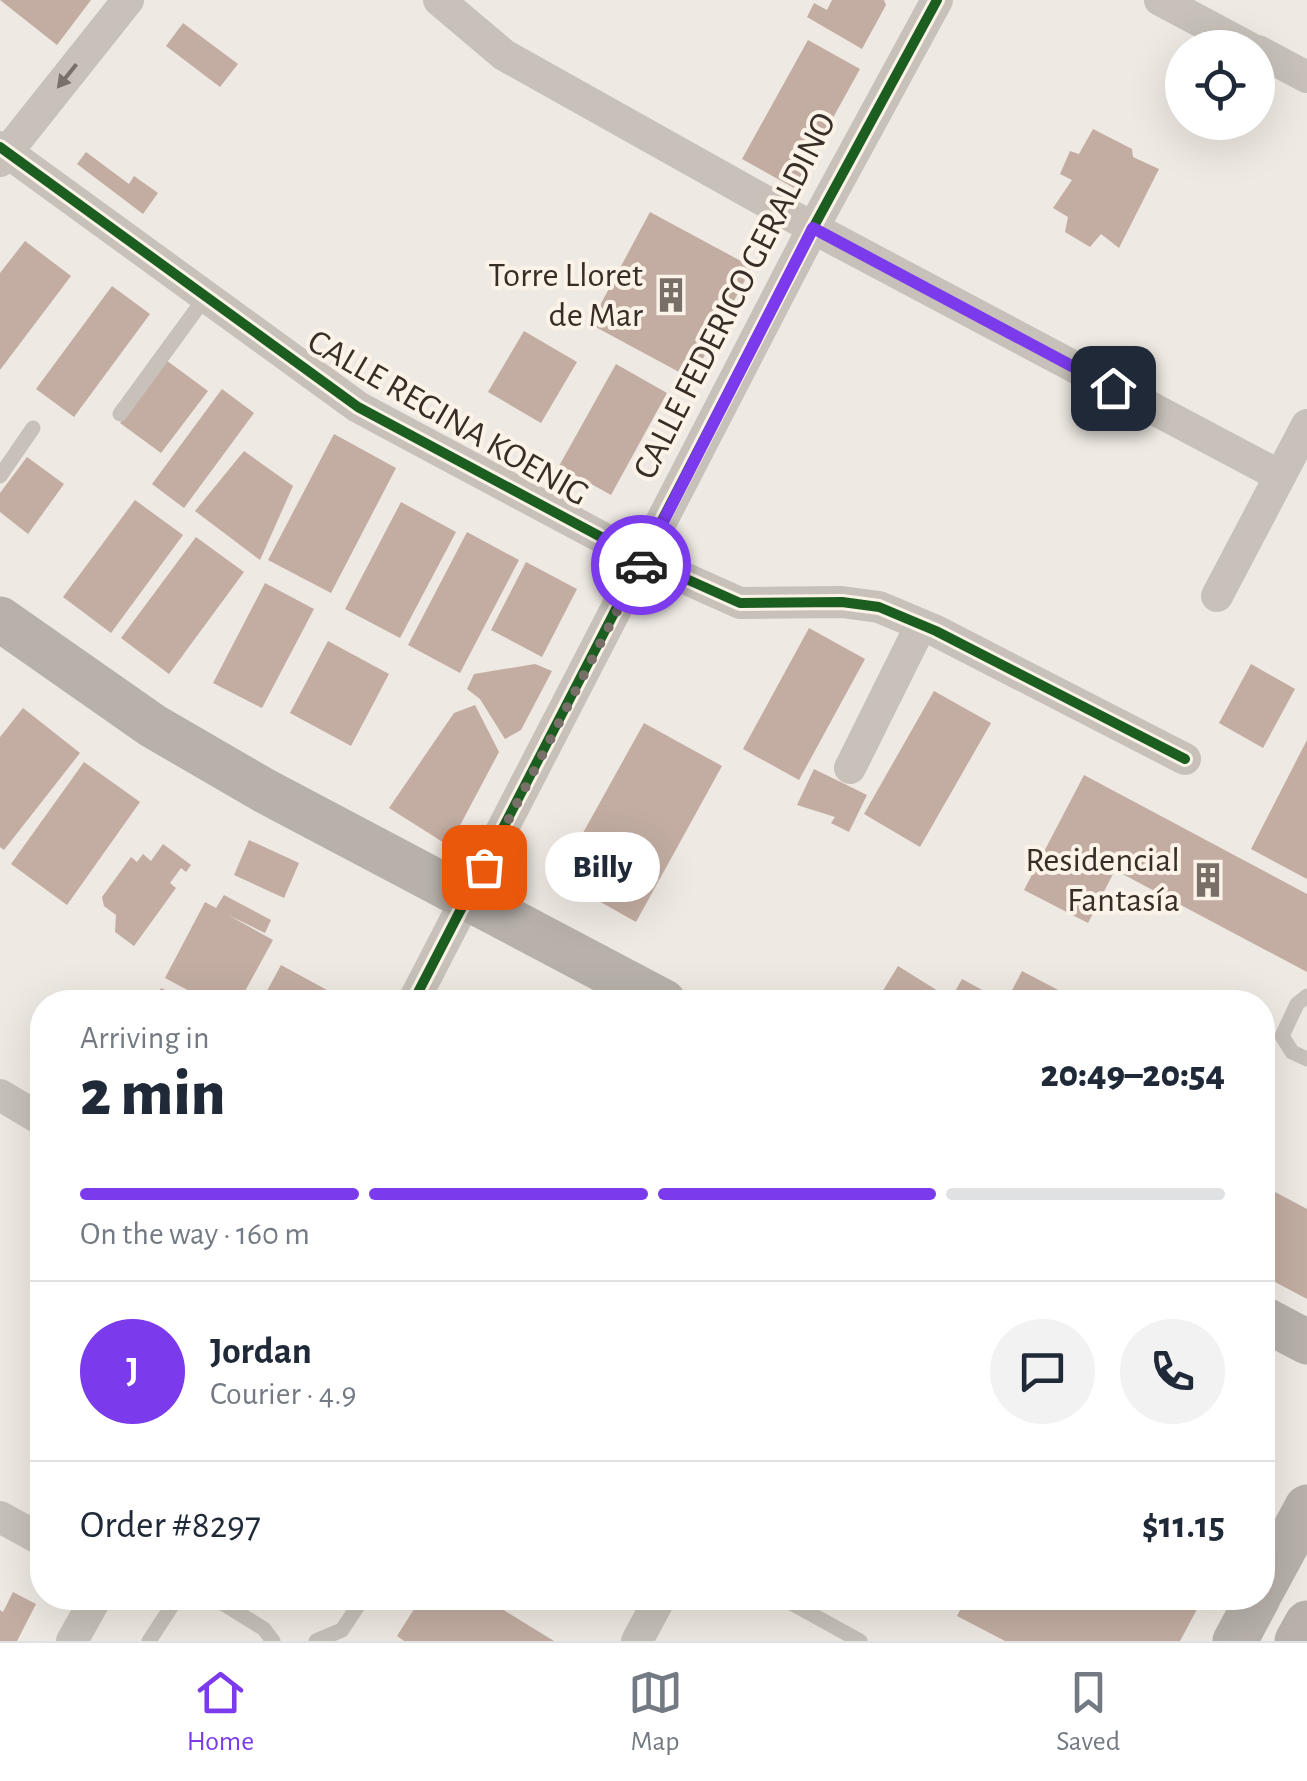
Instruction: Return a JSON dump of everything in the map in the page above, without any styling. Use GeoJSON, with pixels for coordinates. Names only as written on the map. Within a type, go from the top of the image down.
{"type":"FeatureCollection","features":[{"type":"Feature","properties":{"kind":"street"},"geometry":{"type":"LineString","coordinates":[[2,154],[128,0]]}},
{"type":"Feature","properties":{"kind":"street"},"geometry":{"type":"LineString","coordinates":[[439,0],[504,55],[813,228],[1280,476]]}},
{"type":"Feature","properties":{"kind":"street","name":"CALLE FEDERICO GERALDINO"},"geometry":{"type":"LineString","coordinates":[[418,990],[813,228],[937,0]]}},
{"type":"Feature","properties":{"kind":"street"},"geometry":{"type":"LineString","coordinates":[[1160,0],[1216,30]]}},
{"type":"Feature","properties":{"kind":"street"},"geometry":{"type":"LineString","coordinates":[[1275,60],[1307,78]]}},
{"type":"Feature","properties":{"kind":"street","name":"CALLE REGINA KOENIG"},"geometry":{"type":"LineString","coordinates":[[2,154],[358,407],[644,560],[740,603],[842,602],[879,607],[1185,758]]}},
{"type":"Feature","properties":{"kind":"street"},"geometry":{"type":"LineString","coordinates":[[1217,596],[1307,425]]}},
{"type":"Feature","properties":{"kind":"street"},"geometry":{"type":"LineString","coordinates":[[0,619],[153,726],[466,901],[640,990]]}},
{"type":"Feature","properties":{"kind":"street"},"geometry":{"type":"LineString","coordinates":[[850,768],[921,625]]}},
{"type":"Feature","properties":{"kind":"street"},"geometry":{"type":"LineString","coordinates":[[0,1095],[30,1113]]}},
{"type":"Feature","properties":{"kind":"street"},"geometry":{"type":"LineString","coordinates":[[1275,1325],[1307,1342]]}},
{"type":"Feature","properties":{"kind":"street"},"geometry":{"type":"LineString","coordinates":[[1275,1566],[1307,1507]]}},
{"type":"Feature","properties":{"kind":"street"},"geometry":{"type":"LineString","coordinates":[[0,1517],[30,1533]]}},
{"type":"Feature","properties":{"kind":"street"},"geometry":{"type":"LineString","coordinates":[[72,1641],[89,1610]]}},
{"type":"Feature","properties":{"kind":"street"},"geometry":{"type":"LineString","coordinates":[[638,1641],[654,1610]]}},
{"type":"Feature","properties":{"kind":"street"},"geometry":{"type":"LineString","coordinates":[[1235,1641],[1252,1610]]}},
{"type":"Feature","properties":{"kind":"street"},"geometry":{"type":"LineString","coordinates":[[1298,1641],[1307,1623]]}},
{"type":"Feature","properties":{"kind":"lane"},"geometry":{"type":"LineString","coordinates":[[120,414],[204,299]]}},
{"type":"Feature","properties":{"kind":"lane"},"geometry":{"type":"LineString","coordinates":[[0,476],[33,428]]}},
{"type":"Feature","properties":{"kind":"lane"},"geometry":{"type":"LineString","coordinates":[[1307,996],[1297,1004],[1282,1036],[1292,1052],[1307,1060]]}},
{"type":"Feature","properties":{"kind":"lane"},"geometry":{"type":"LineString","coordinates":[[149,1641],[169,1610]]}},
{"type":"Feature","properties":{"kind":"lane"},"geometry":{"type":"LineString","coordinates":[[233,1610],[264,1629],[273,1641]]}},
{"type":"Feature","properties":{"kind":"lane"},"geometry":{"type":"LineString","coordinates":[[316,1641],[342,1630],[356,1610]]}},
{"type":"Feature","properties":{"kind":"lane"},"geometry":{"type":"LineString","coordinates":[[804,1610],[860,1641]]}},
{"type":"Feature","properties":{"kind":"building"},"geometry":{"type":"Polygon","coordinates":[[[0,0],[91,0],[57,45],[0,0]]]}},
{"type":"Feature","properties":{"kind":"building"},"geometry":{"type":"Polygon","coordinates":[[[832,0],[884,0],[886,5],[862,49],[807,17],[814,3],[827,10],[832,0]]]}},
{"type":"Feature","properties":{"kind":"building"},"geometry":{"type":"Polygon","coordinates":[[[183,23],[238,64],[220,87],[166,46],[183,23]]]}},
{"type":"Feature","properties":{"kind":"building"},"geometry":{"type":"Polygon","coordinates":[[[808,40],[860,69],[794,188],[742,159],[808,40]]]}},
{"type":"Feature","properties":{"kind":"building"},"geometry":{"type":"Polygon","coordinates":[[[1093,129],[1132,149],[1133,157],[1159,169],[1119,248],[1101,234],[1090,247],[1065,232],[1068,217],[1053,208],[1072,180],[1060,174],[1070,151],[1079,154],[1093,129]]]}},
{"type":"Feature","properties":{"kind":"building"},"geometry":{"type":"Polygon","coordinates":[[[86,152],[129,184],[134,176],[158,193],[143,214],[77,164],[86,152]]]}},
{"type":"Feature","properties":{"kind":"building","name":"Torre Lloret de Mar"},"geometry":{"type":"Polygon","coordinates":[[[650,212],[752,267],[692,379],[590,324],[650,212]]]}},
{"type":"Feature","properties":{"kind":"building"},"geometry":{"type":"Polygon","coordinates":[[[25,241],[71,276],[0,370],[0,273],[25,241]]]}},
{"type":"Feature","properties":{"kind":"building"},"geometry":{"type":"Polygon","coordinates":[[[112,286],[150,314],[74,417],[36,389],[112,286]]]}},
{"type":"Feature","properties":{"kind":"building"},"geometry":{"type":"Polygon","coordinates":[[[524,331],[577,362],[541,423],[488,392],[524,331]]]}},
{"type":"Feature","properties":{"kind":"building"},"geometry":{"type":"Polygon","coordinates":[[[166,360],[208,391],[161,453],[120,423],[166,360]]]}},
{"type":"Feature","properties":{"kind":"building"},"geometry":{"type":"Polygon","coordinates":[[[616,364],[667,393],[611,495],[559,466],[616,364]]]}},
{"type":"Feature","properties":{"kind":"building"},"geometry":{"type":"Polygon","coordinates":[[[222,389],[254,413],[184,508],[152,484],[222,389]]]}},
{"type":"Feature","properties":{"kind":"building"},"geometry":{"type":"Polygon","coordinates":[[[334,434],[396,468],[331,593],[268,560],[334,434]]]}},
{"type":"Feature","properties":{"kind":"building"},"geometry":{"type":"Polygon","coordinates":[[[244,451],[293,486],[260,560],[195,511],[244,451]]]}},
{"type":"Feature","properties":{"kind":"building"},"geometry":{"type":"Polygon","coordinates":[[[27,457],[64,484],[28,534],[0,512],[0,493],[27,457]]]}},
{"type":"Feature","properties":{"kind":"building"},"geometry":{"type":"Polygon","coordinates":[[[135,500],[183,535],[111,633],[63,597],[135,500]]]}},
{"type":"Feature","properties":{"kind":"building"},"geometry":{"type":"Polygon","coordinates":[[[401,502],[456,532],[400,638],[345,609],[401,502]]]}},
{"type":"Feature","properties":{"kind":"building"},"geometry":{"type":"Polygon","coordinates":[[[467,532],[519,560],[460,673],[408,645],[467,532]]]}},
{"type":"Feature","properties":{"kind":"building"},"geometry":{"type":"Polygon","coordinates":[[[196,537],[244,572],[169,674],[121,638],[196,537]]]}},
{"type":"Feature","properties":{"kind":"building"},"geometry":{"type":"Polygon","coordinates":[[[526,562],[577,589],[542,657],[491,630],[526,562]]]}},
{"type":"Feature","properties":{"kind":"building"},"geometry":{"type":"Polygon","coordinates":[[[265,583],[314,609],[262,708],[213,683],[265,583]]]}},
{"type":"Feature","properties":{"kind":"building"},"geometry":{"type":"Polygon","coordinates":[[[809,628],[865,659],[799,780],[743,749],[809,628]]]}},
{"type":"Feature","properties":{"kind":"building"},"geometry":{"type":"Polygon","coordinates":[[[328,641],[389,674],[351,746],[290,713],[328,641]]]}},
{"type":"Feature","properties":{"kind":"building"},"geometry":{"type":"Polygon","coordinates":[[[535,664],[552,671],[521,730],[505,739],[480,699],[467,689],[474,674],[535,664]]]}},
{"type":"Feature","properties":{"kind":"building"},"geometry":{"type":"Polygon","coordinates":[[[1251,664],[1295,689],[1263,748],[1219,723],[1251,664]]]}},
{"type":"Feature","properties":{"kind":"building"},"geometry":{"type":"Polygon","coordinates":[[[934,691],[991,723],[920,847],[864,814],[934,691]]]}},
{"type":"Feature","properties":{"kind":"building"},"geometry":{"type":"Polygon","coordinates":[[[475,705],[499,752],[449,846],[389,808],[454,713],[475,705]]]}},
{"type":"Feature","properties":{"kind":"building"},"geometry":{"type":"Polygon","coordinates":[[[23,708],[80,753],[4,850],[0,847],[0,737],[23,708]]]}},
{"type":"Feature","properties":{"kind":"building"},"geometry":{"type":"Polygon","coordinates":[[[644,723],[722,766],[636,922],[558,878],[644,723]]]}},
{"type":"Feature","properties":{"kind":"building"},"geometry":{"type":"Polygon","coordinates":[[[1307,740],[1307,879],[1251,849],[1307,740]]]}},
{"type":"Feature","properties":{"kind":"building"},"geometry":{"type":"Polygon","coordinates":[[[84,762],[140,802],[67,905],[11,864],[84,762]]]}},
{"type":"Feature","properties":{"kind":"building"},"geometry":{"type":"Polygon","coordinates":[[[814,769],[867,795],[849,832],[831,823],[835,817],[797,805],[814,769]]]}},
{"type":"Feature","properties":{"kind":"building","name":"Residencial Fantasía"},"geometry":{"type":"Polygon","coordinates":[[[1084,775],[1307,894],[1307,972],[1115,870],[1088,923],[1024,890],[1084,775]]]}},
{"type":"Feature","properties":{"kind":"building"},"geometry":{"type":"Polygon","coordinates":[[[249,840],[299,863],[284,898],[234,875],[249,840]]]}},
{"type":"Feature","properties":{"kind":"building"},"geometry":{"type":"Polygon","coordinates":[[[163,844],[191,865],[186,872],[181,868],[170,883],[176,888],[134,946],[115,932],[116,915],[104,906],[102,897],[131,857],[137,862],[143,854],[151,861],[163,844]]]}},
{"type":"Feature","properties":{"kind":"building"},"geometry":{"type":"Polygon","coordinates":[[[224,895],[271,920],[265,933],[228,915],[273,940],[246,990],[188,990],[165,978],[205,902],[216,908],[224,895]]]}},
{"type":"Feature","properties":{"kind":"building"},"geometry":{"type":"Polygon","coordinates":[[[281,965],[327,990],[267,990],[281,965]]]}},
{"type":"Feature","properties":{"kind":"building"},"geometry":{"type":"Polygon","coordinates":[[[898,966],[936,990],[883,990],[898,966]]]}},
{"type":"Feature","properties":{"kind":"building"},"geometry":{"type":"Polygon","coordinates":[[[1022,971],[1058,990],[1012,990],[1022,971]]]}},
{"type":"Feature","properties":{"kind":"building"},"geometry":{"type":"Polygon","coordinates":[[[962,979],[982,990],[956,990],[962,979]]]}},
{"type":"Feature","properties":{"kind":"building"},"geometry":{"type":"Polygon","coordinates":[[[1275,1192],[1307,1209],[1307,1299],[1275,1282],[1275,1192]]]}},
{"type":"Feature","properties":{"kind":"building"},"geometry":{"type":"Polygon","coordinates":[[[13,1592],[30,1601],[33,1610],[17,1641],[0,1641],[0,1610],[3,1612],[13,1592]]]}},
{"type":"Feature","properties":{"kind":"building"},"geometry":{"type":"Polygon","coordinates":[[[413,1610],[504,1610],[554,1641],[404,1641],[397,1636],[413,1610]]]}},
{"type":"Feature","properties":{"kind":"building"},"geometry":{"type":"Polygon","coordinates":[[[960,1610],[1197,1610],[1180,1641],[1005,1641],[957,1616],[960,1610]]]}},
{"type":"Feature","properties":{"kind":"cycle path"},"geometry":{"type":"LineString","coordinates":[[419,990],[813,228],[937,0]]}},
{"type":"Feature","properties":{"kind":"cycle path"},"geometry":{"type":"LineString","coordinates":[[0,147],[358,407],[644,560],[740,603],[842,602],[879,607],[936,631],[1185,759]]}},
{"type":"Feature","properties":{"kind":"way so far"},"geometry":{"type":"LineString","coordinates":[[484,867],[641,565]]}},
{"type":"Feature","properties":{"kind":"place","name":"Torre Lloret de Mar"},"geometry":{"type":"Point","coordinates":[671,295]}},
{"type":"Feature","properties":{"kind":"place","name":"Billy"},"geometry":{"type":"Point","coordinates":[484,867]}},
{"type":"Feature","properties":{"kind":"place","name":"Residencial Fantasía"},"geometry":{"type":"Point","coordinates":[1208,880]}},
{"type":"Feature","properties":{"kind":"route"},"geometry":{"type":"LineString","coordinates":[[641,565],[813,228],[1113,388]]}}]}
